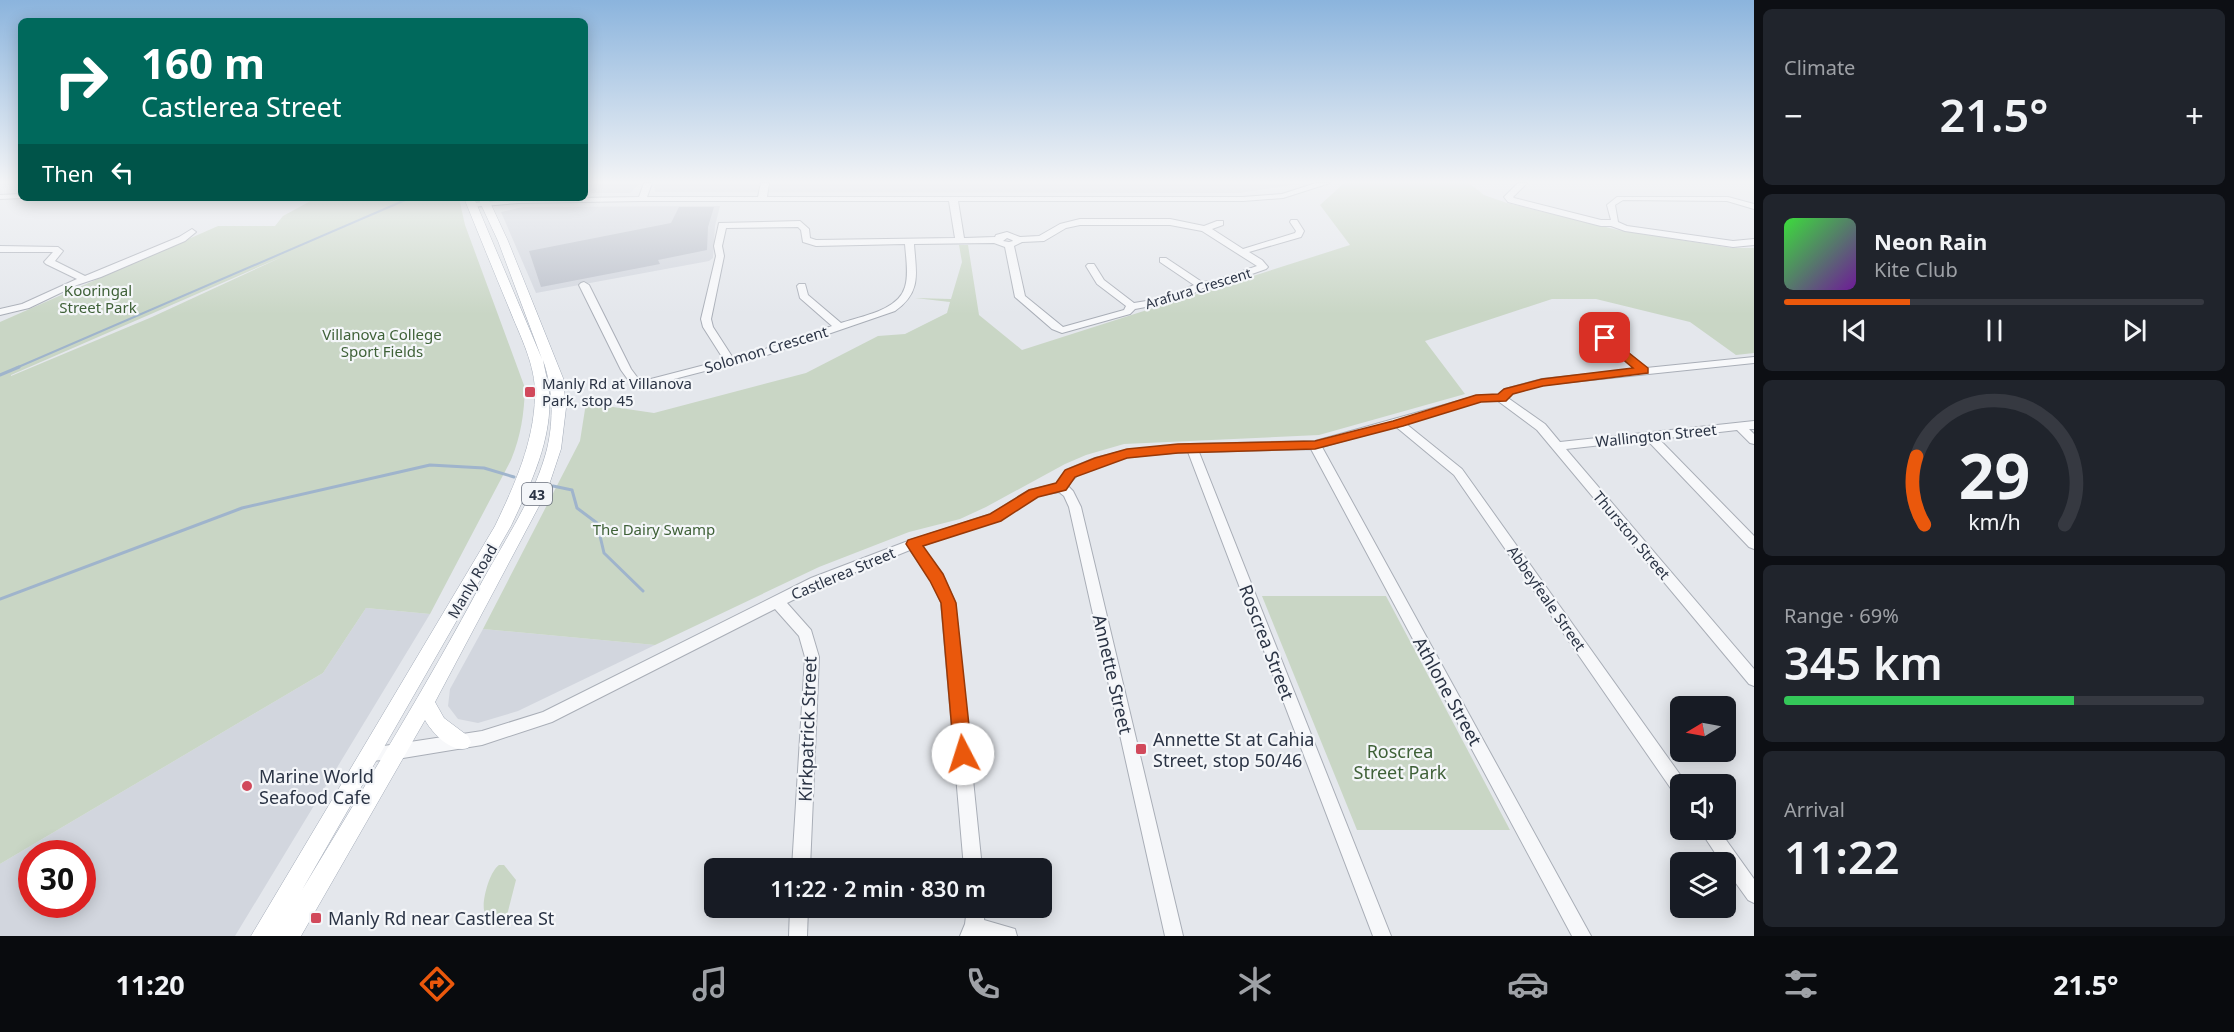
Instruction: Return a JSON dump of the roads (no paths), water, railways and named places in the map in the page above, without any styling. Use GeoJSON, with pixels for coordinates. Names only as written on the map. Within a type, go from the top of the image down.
{"type":"FeatureCollection","features":[{"type":"Feature","properties":{"kind":"main road","name":"Manly Road"},"geometry":{"type":"LineString","coordinates":[[263,936],[503,526],[522,485],[540,425],[542,393],[538,368],[489,227]]}},
{"type":"Feature","properties":{"kind":"main road","name":"Manly Road"},"geometry":{"type":"LineString","coordinates":[[288,936],[425,703],[539,491],[549,465],[557,435],[558,394],[551,362],[491,227]]}},
{"type":"Feature","properties":{"kind":"main road"},"geometry":{"type":"LineString","coordinates":[[425,703],[437,724],[460,742]]}},
{"type":"Feature","properties":{"kind":"street"},"geometry":{"type":"LineString","coordinates":[[721,227],[718,246],[720,256],[706,319],[708,327],[730,362]]}},
{"type":"Feature","properties":{"kind":"street"},"geometry":{"type":"LineString","coordinates":[[803,227],[806,240],[816,243],[997,240],[999,237],[1012,240],[1041,238],[1062,227]]}},
{"type":"Feature","properties":{"kind":"street"},"geometry":{"type":"LineString","coordinates":[[958,227],[960,241]]}},
{"type":"Feature","properties":{"kind":"street","name":"Arafura Crescent"},"geometry":{"type":"LineString","coordinates":[[1009,227],[1020,297],[1056,327],[1073,328],[1127,312],[1132,306],[1152,304],[1194,290],[1200,285],[1215,284],[1260,269],[1262,265],[1241,252]]}},
{"type":"Feature","properties":{"kind":"street"},"geometry":{"type":"LineString","coordinates":[[1193,227],[1205,229],[1241,252],[1298,235],[1300,231],[1297,227]]}},
{"type":"Feature","properties":{"kind":"street"},"geometry":{"type":"LineString","coordinates":[[1205,229],[1211,227]]}},
{"type":"Feature","properties":{"kind":"street"},"geometry":{"type":"LineString","coordinates":[[1622,227],[1732,244],[1754,242]]}},
{"type":"Feature","properties":{"kind":"street"},"geometry":{"type":"LineString","coordinates":[[0,312],[19,309],[73,286],[83,278],[98,275],[182,239],[192,232]]}},
{"type":"Feature","properties":{"kind":"street","name":"Solomon Crescent"},"geometry":{"type":"LineString","coordinates":[[584,285],[626,370],[638,381],[658,381],[764,353],[892,309],[908,296],[912,288],[909,241]]}},
{"type":"Feature","properties":{"kind":"street"},"geometry":{"type":"LineString","coordinates":[[0,249],[58,250],[49,262],[83,278]]}},
{"type":"Feature","properties":{"kind":"street"},"geometry":{"type":"LineString","coordinates":[[1163,260],[1200,285]]}},
{"type":"Feature","properties":{"kind":"street"},"geometry":{"type":"LineString","coordinates":[[1091,266],[1100,282],[1132,306]]}},
{"type":"Feature","properties":{"kind":"street"},"geometry":{"type":"LineString","coordinates":[[802,286],[803,296],[839,327]]}},
{"type":"Feature","properties":{"kind":"street"},"geometry":{"type":"LineString","coordinates":[[1600,329],[1605,338],[1643,371]]}},
{"type":"Feature","properties":{"kind":"street","name":"Castlerea Street"},"geometry":{"type":"LineString","coordinates":[[370,754],[397,752],[498,735],[547,717],[816,582],[914,544],[995,517],[1034,493],[1061,487],[1070,473],[1099,461],[1127,454],[1192,448],[1315,445],[1480,398],[1501,398],[1509,391],[1542,382],[1754,360]]}},
{"type":"Feature","properties":{"kind":"street","name":"Thurston Street"},"geometry":{"type":"LineString","coordinates":[[1501,398],[1534,420],[1558,446],[1754,680]]}},
{"type":"Feature","properties":{"kind":"street","name":"Abbeyfeale Street"},"geometry":{"type":"LineString","coordinates":[[1398,423],[1458,472],[1670,774]]}},
{"type":"Feature","properties":{"kind":"street","name":"Wallington Street"},"geometry":{"type":"LineString","coordinates":[[1558,446],[1754,425]]}},
{"type":"Feature","properties":{"kind":"street"},"geometry":{"type":"LineString","coordinates":[[1739,426],[1754,440]]}},
{"type":"Feature","properties":{"kind":"street"},"geometry":{"type":"LineString","coordinates":[[1651,437],[1754,544]]}},
{"type":"Feature","properties":{"kind":"street","name":"Athlone Street"},"geometry":{"type":"LineString","coordinates":[[1315,445],[1582,936]]}},
{"type":"Feature","properties":{"kind":"street","name":"Roscrea Street"},"geometry":{"type":"LineString","coordinates":[[1192,448],[1382,936]]}},
{"type":"Feature","properties":{"kind":"street","name":"Annette Street"},"geometry":{"type":"LineString","coordinates":[[1061,487],[1069,494],[1075,507],[1174,936]]}},
{"type":"Feature","properties":{"kind":"street"},"geometry":{"type":"LineString","coordinates":[[914,544],[937,578],[948,603],[972,858]]}},
{"type":"Feature","properties":{"kind":"street","name":"Kirkpatrick Street"},"geometry":{"type":"LineString","coordinates":[[777,601],[806,634],[812,657],[802,858]]}},
{"type":"Feature","properties":{"kind":"street"},"geometry":{"type":"LineString","coordinates":[[1716,840],[1754,894]]}},
{"type":"Feature","properties":{"kind":"street"},"geometry":{"type":"LineString","coordinates":[[798,936],[799,918]]}},
{"type":"Feature","properties":{"kind":"street"},"geometry":{"type":"LineString","coordinates":[[973,923],[1008,936]]}},
{"type":"Feature","properties":{"kind":"waterway"},"geometry":{"type":"LineString","coordinates":[[16,368],[344,227]]}},
{"type":"Feature","properties":{"kind":"waterway"},"geometry":{"type":"LineString","coordinates":[[0,375],[19,367]]}},
{"type":"Feature","properties":{"kind":"waterway"},"geometry":{"type":"LineString","coordinates":[[0,599],[242,508],[430,465],[484,468],[514,477]]}},
{"type":"Feature","properties":{"kind":"waterway"},"geometry":{"type":"LineString","coordinates":[[553,486],[572,490],[577,508],[597,523],[604,553],[643,591]]}},
{"type":"Feature","properties":{"kind":"place","name":"Manly Rd at Villanova Park, stop 45"},"geometry":{"type":"Point","coordinates":[530,392]}},
{"type":"Feature","properties":{"kind":"place","name":"Annette St at Cahia Street, stop 50/46"},"geometry":{"type":"Point","coordinates":[1141,749]}},
{"type":"Feature","properties":{"kind":"place","name":"Marine World Seafood Cafe"},"geometry":{"type":"Point","coordinates":[247,786]}},
{"type":"Feature","properties":{"kind":"place","name":"Manly Rd near Castlerea St"},"geometry":{"type":"Point","coordinates":[316,918]}},
{"type":"Feature","properties":{"kind":"park label","name":"Kooringal Street Park"},"geometry":{"type":"Point","coordinates":[98,298]}},
{"type":"Feature","properties":{"kind":"park label","name":"Villanova College Sport Fields"},"geometry":{"type":"Point","coordinates":[382,342]}},
{"type":"Feature","properties":{"kind":"park label","name":"The Dairy Swamp"},"geometry":{"type":"Point","coordinates":[654,529]}},
{"type":"Feature","properties":{"kind":"park label","name":"Roscrea Street Park"},"geometry":{"type":"Point","coordinates":[1400,762]}}]}
